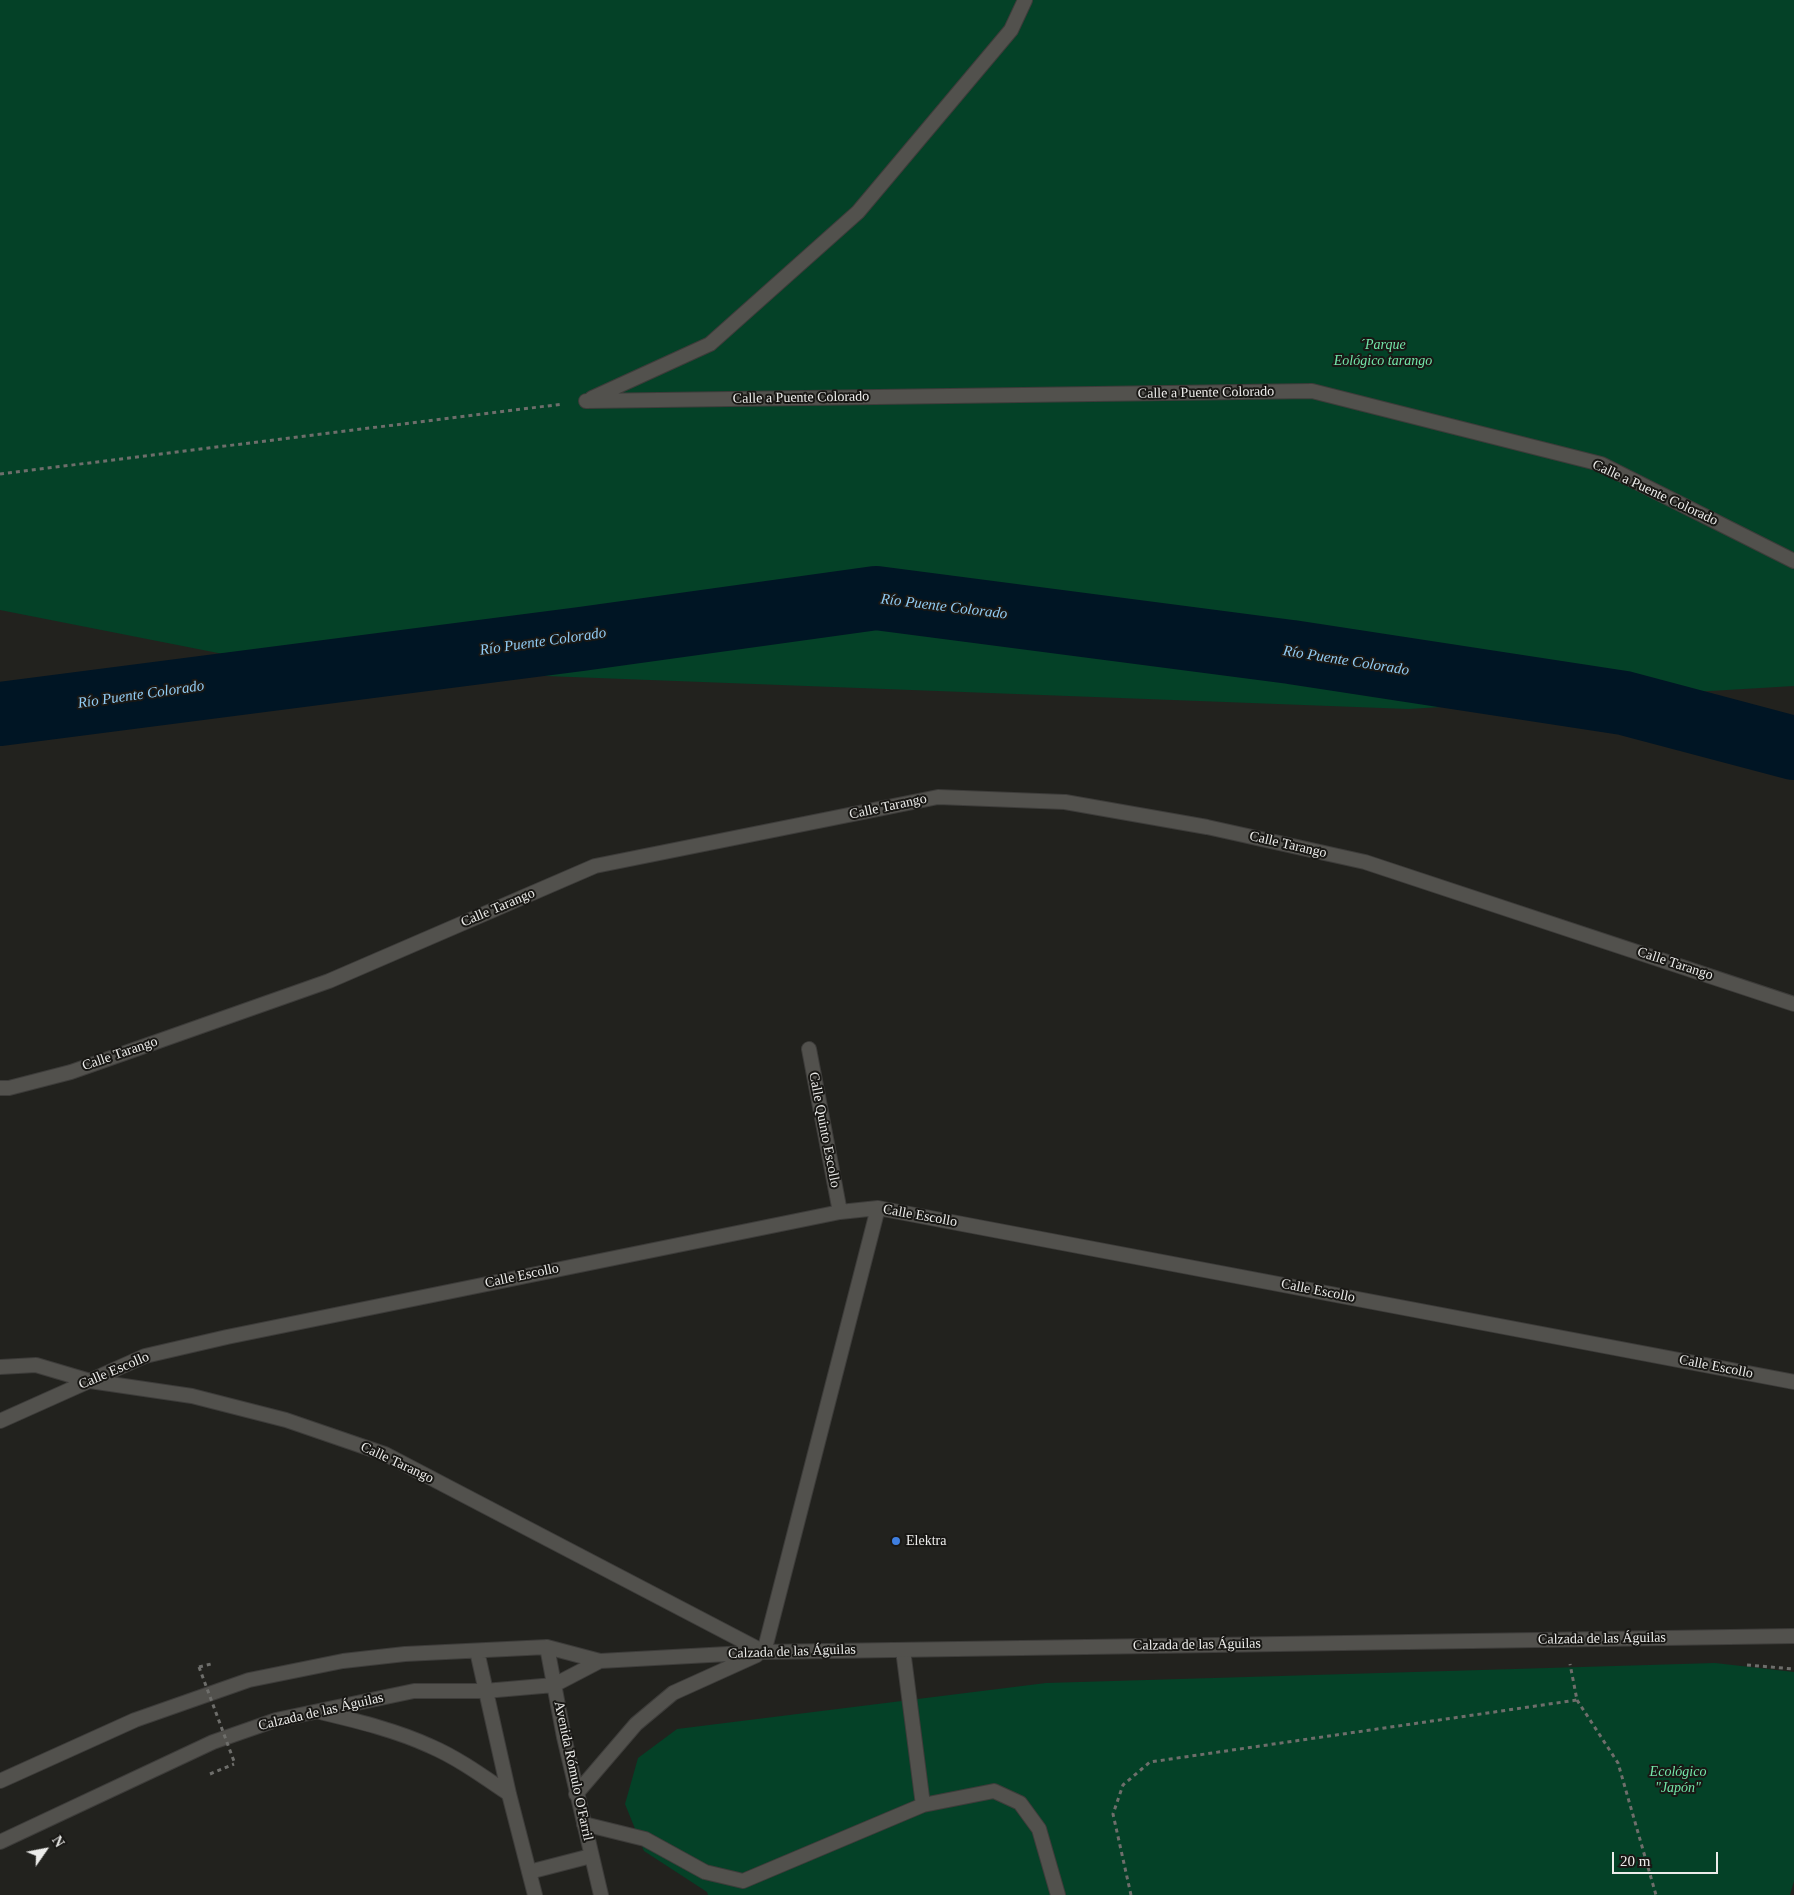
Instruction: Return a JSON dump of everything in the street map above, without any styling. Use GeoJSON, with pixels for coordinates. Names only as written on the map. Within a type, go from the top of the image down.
{"type":"FeatureCollection","features":[{"type":"Feature","properties":{"kind":"street"},"geometry":{"type":"LineString","coordinates":[[586,401],[710,344],[858,212],[1011,30],[1025,0]]}},
{"type":"Feature","properties":{"kind":"street","name":"Calle a Puente Colorado"},"geometry":{"type":"LineString","coordinates":[[586,401],[1312,391],[1601,464],[1794,562]]}},
{"type":"Feature","properties":{"kind":"street","name":"Calle Tarango"},"geometry":{"type":"LineString","coordinates":[[0,1088],[9,1088],[72,1072],[329,980],[595,866],[938,797],[1065,802],[1207,827],[1365,862],[1794,1004]]}},
{"type":"Feature","properties":{"kind":"street","name":"Calle Quinto Escollo"},"geometry":{"type":"LineString","coordinates":[[809,1049],[840,1212]]}},
{"type":"Feature","properties":{"kind":"street"},"geometry":{"type":"LineString","coordinates":[[576,1794],[636,1724],[673,1693],[764,1652],[878,1208]]}},
{"type":"Feature","properties":{"kind":"street","name":"Calle Escollo"},"geometry":{"type":"LineString","coordinates":[[0,1421],[145,1356],[227,1336],[840,1212],[878,1208],[1794,1382]]}},
{"type":"Feature","properties":{"kind":"street","name":"Calle Tarango"},"geometry":{"type":"LineString","coordinates":[[0,1367],[36,1365],[90,1381],[192,1396],[286,1420],[384,1454],[764,1652]]}},
{"type":"Feature","properties":{"kind":"street","name":"Calzada de las Águilas"},"geometry":{"type":"LineString","coordinates":[[0,1781],[135,1720],[249,1680],[297,1669],[405,1654],[547,1647],[600,1661],[764,1652],[1794,1636]]}},
{"type":"Feature","properties":{"kind":"street","name":"Avenida Rómulo O'Farril"},"geometry":{"type":"LineString","coordinates":[[547,1647],[576,1794],[601,1895]]}},
{"type":"Feature","properties":{"kind":"street"},"geometry":{"type":"LineString","coordinates":[[903,1650],[922,1805]]}},
{"type":"Feature","properties":{"kind":"street"},"geometry":{"type":"LineString","coordinates":[[477,1651],[509,1794],[535,1895]]}},
{"type":"Feature","properties":{"kind":"street","name":"Calzada de las Águilas"},"geometry":{"type":"LineString","coordinates":[[0,1842],[213,1742],[276,1720],[414,1691],[486,1691],[554,1685],[600,1661]]}},
{"type":"Feature","properties":{"kind":"street"},"geometry":{"type":"LineString","coordinates":[[314,1711],[378,1726],[430,1746],[509,1794]]}},
{"type":"Feature","properties":{"kind":"street"},"geometry":{"type":"LineString","coordinates":[[584,1824],[645,1840],[705,1872],[743,1881],[922,1805],[994,1791],[1020,1803],[1039,1829],[1058,1895]]}},
{"type":"Feature","properties":{"kind":"street"},"geometry":{"type":"LineString","coordinates":[[529,1872],[592,1856]]}},
{"type":"Feature","properties":{"kind":"path"},"geometry":{"type":"LineString","coordinates":[[0,474],[586,401]]}},
{"type":"Feature","properties":{"kind":"path"},"geometry":{"type":"LineString","coordinates":[[1570,1661],[1577,1700],[1618,1763],[1656,1895]]}},
{"type":"Feature","properties":{"kind":"path"},"geometry":{"type":"LineString","coordinates":[[1745,1664],[1794,1669]]}},
{"type":"Feature","properties":{"kind":"path"},"geometry":{"type":"LineString","coordinates":[[199,1667],[235,1764]]}},
{"type":"Feature","properties":{"kind":"path"},"geometry":{"type":"LineString","coordinates":[[1131,1895],[1113,1814],[1123,1785],[1150,1762],[1577,1700]]}},
{"type":"Feature","properties":{"kind":"green space","name":"´Parque Eológico tarango"},"geometry":{"type":"Polygon","coordinates":[[[0,0],[1794,0],[1794,686],[1408,709],[284,666],[0,610],[0,0]]]}},
{"type":"Feature","properties":{"kind":"green space","name":"Ecológico \"Japón\""},"geometry":{"type":"Polygon","coordinates":[[[1715,1663],[1794,1672],[1794,1881],[1790,1895],[708,1895],[707,1892],[644,1851],[625,1804],[638,1758],[677,1729],[1046,1683],[1715,1663]]]}},
{"type":"Feature","properties":{"kind":"waterway","name":"Río Puente Colorado"},"geometry":{"type":"LineString","coordinates":[[0,714],[581,639],[876,598],[1291,652],[1624,703],[1794,748]]}},
{"type":"Feature","properties":{"kind":"place","name":"Elektra"},"geometry":{"type":"Point","coordinates":[896,1541]}}]}
